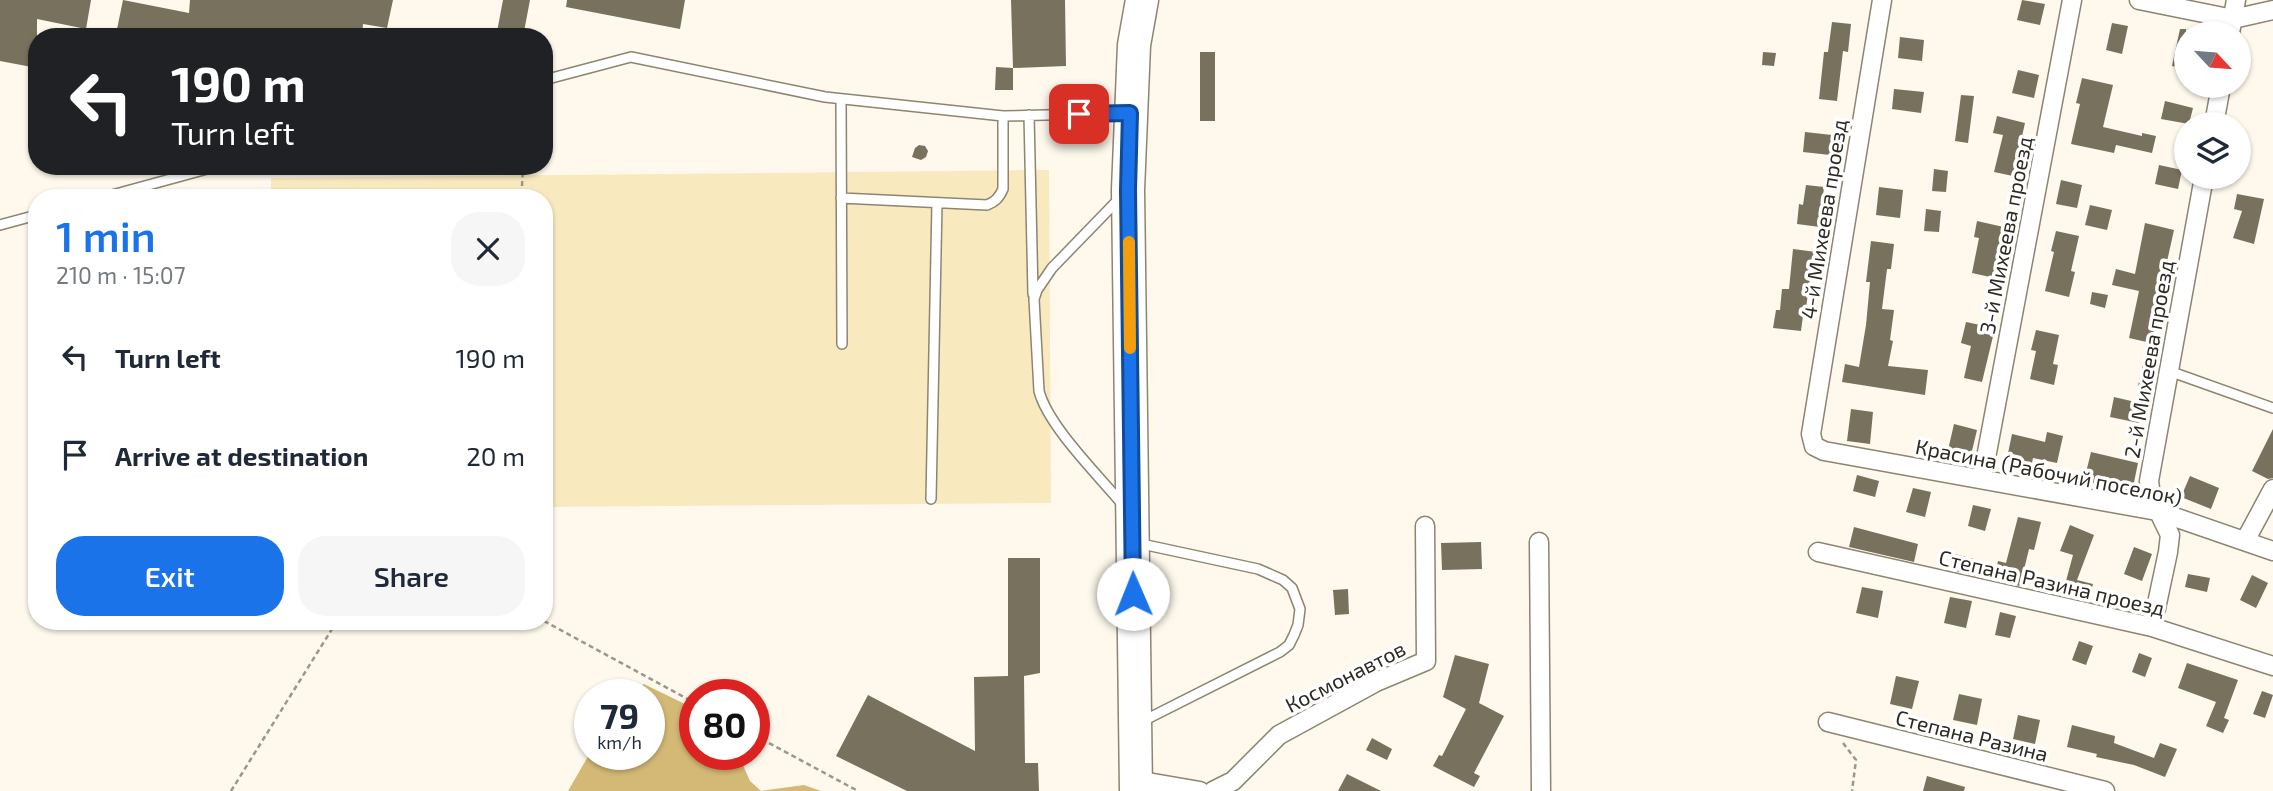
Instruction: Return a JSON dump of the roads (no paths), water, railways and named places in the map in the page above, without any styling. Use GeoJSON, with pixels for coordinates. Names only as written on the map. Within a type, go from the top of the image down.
{"type":"FeatureCollection","features":[{"type":"Feature","properties":{"kind":"highway"},"geometry":{"type":"LineString","coordinates":[[1136,785],[1128,190],[1134,44],[1142,0]]}},
{"type":"Feature","properties":{"kind":"street","name":"4-й Михеева проезд"},"geometry":{"type":"LineString","coordinates":[[1814,446],[1811,433],[1882,0]]}},
{"type":"Feature","properties":{"kind":"street","name":"3-й Михеева проезд"},"geometry":{"type":"LineString","coordinates":[[1982,480],[2072,0]]}},
{"type":"Feature","properties":{"kind":"street"},"geometry":{"type":"LineString","coordinates":[[2139,0],[2214,21]]}},
{"type":"Feature","properties":{"kind":"street"},"geometry":{"type":"LineString","coordinates":[[2233,21],[2236,0]]}},
{"type":"Feature","properties":{"kind":"street"},"geometry":{"type":"LineString","coordinates":[[2245,21],[2273,10]]}},
{"type":"Feature","properties":{"kind":"street","name":"2-й Михеева проезд"},"geometry":{"type":"LineString","coordinates":[[2152,627],[2170,535],[2151,496],[2149,481],[2202,189]]}},
{"type":"Feature","properties":{"kind":"street","name":"Красина (Рабочий поселок)"},"geometry":{"type":"LineString","coordinates":[[1814,446],[1824,451],[2157,511],[2273,551]]}},
{"type":"Feature","properties":{"kind":"street"},"geometry":{"type":"LineString","coordinates":[[2245,541],[2273,489]]}},
{"type":"Feature","properties":{"kind":"street","name":"Космонавтов"},"geometry":{"type":"LineString","coordinates":[[1213,791],[1233,781],[1279,735],[1376,682],[1426,661],[1425,526]]}},
{"type":"Feature","properties":{"kind":"street"},"geometry":{"type":"LineString","coordinates":[[1539,542],[1541,791]]}},
{"type":"Feature","properties":{"kind":"street","name":"Степана Разина проезд"},"geometry":{"type":"LineString","coordinates":[[1818,552],[2152,627],[2273,666]]}},
{"type":"Feature","properties":{"kind":"street","name":"Степана Разина"},"geometry":{"type":"LineString","coordinates":[[1828,722],[2105,791]]}},
{"type":"Feature","properties":{"kind":"street"},"geometry":{"type":"LineString","coordinates":[[1136,785],[1200,791]]}},
{"type":"Feature","properties":{"kind":"lane"},"geometry":{"type":"LineString","coordinates":[[553,78],[631,57],[841,99],[1003,116],[1130,113]]}},
{"type":"Feature","properties":{"kind":"lane"},"geometry":{"type":"LineString","coordinates":[[841,99],[842,344]]}},
{"type":"Feature","properties":{"kind":"lane"},"geometry":{"type":"LineString","coordinates":[[1029,115],[1034,299],[1041,399],[1052,419],[1132,529],[1271,573],[1292,588],[1300,609],[1294,635],[1289,645],[1280,652],[1135,724]]}},
{"type":"Feature","properties":{"kind":"lane"},"geometry":{"type":"LineString","coordinates":[[841,198],[987,205],[1000,196],[1003,190],[1003,116]]}},
{"type":"Feature","properties":{"kind":"lane"},"geometry":{"type":"LineString","coordinates":[[134,189],[185,175]]}},
{"type":"Feature","properties":{"kind":"lane"},"geometry":{"type":"LineString","coordinates":[[1034,299],[1052,268],[1128,190]]}},
{"type":"Feature","properties":{"kind":"lane"},"geometry":{"type":"LineString","coordinates":[[931,499],[937,203]]}},
{"type":"Feature","properties":{"kind":"lane"},"geometry":{"type":"LineString","coordinates":[[0,225],[28,217]]}},
{"type":"Feature","properties":{"kind":"lane"},"geometry":{"type":"LineString","coordinates":[[2169,371],[2273,408]]}}]}
